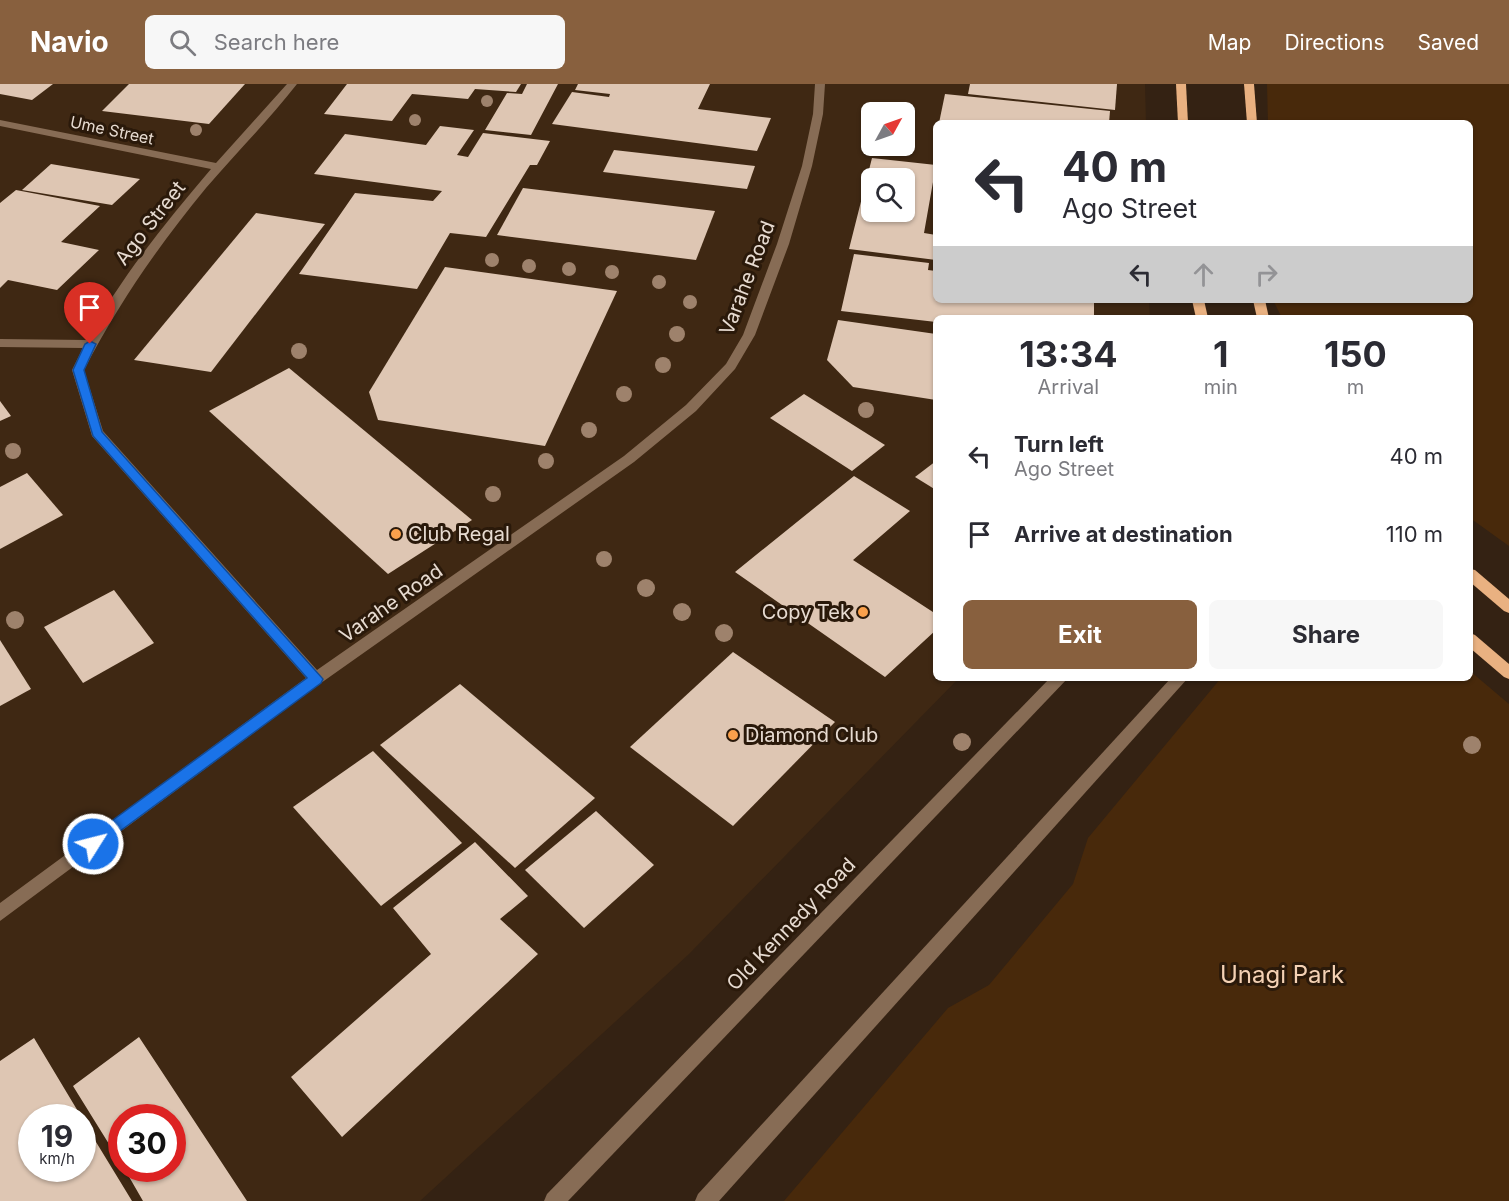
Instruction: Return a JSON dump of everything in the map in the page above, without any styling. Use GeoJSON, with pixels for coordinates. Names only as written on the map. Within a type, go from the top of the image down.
{"type":"FeatureCollection","features":[{"type":"Feature","properties":{"kind":"main road"},"geometry":{"type":"LineString","coordinates":[[1181,84],[1183,120]]}},
{"type":"Feature","properties":{"kind":"main road"},"geometry":{"type":"LineString","coordinates":[[1249,84],[1252,120]]}},
{"type":"Feature","properties":{"kind":"main road"},"geometry":{"type":"LineString","coordinates":[[1473,577],[1509,607]]}},
{"type":"Feature","properties":{"kind":"main road"},"geometry":{"type":"LineString","coordinates":[[1473,642],[1509,673]]}},
{"type":"Feature","properties":{"kind":"street","name":"Ago Street"},"geometry":{"type":"LineString","coordinates":[[292,84],[218,167],[124,287],[90,344],[78,370],[97,433],[316,679]]}},
{"type":"Feature","properties":{"kind":"street","name":"Varahe Road"},"geometry":{"type":"LineString","coordinates":[[0,913],[316,679],[629,459],[691,408],[731,366],[749,335],[783,244],[807,166],[818,114],[820,84]]}},
{"type":"Feature","properties":{"kind":"street","name":"Ume Street"},"geometry":{"type":"LineString","coordinates":[[0,123],[218,167]]}},
{"type":"Feature","properties":{"kind":"street"},"geometry":{"type":"LineString","coordinates":[[0,344],[90,344]]}},
{"type":"Feature","properties":{"kind":"street","name":"Old Kennedy Road"},"geometry":{"type":"LineString","coordinates":[[554,1201],[1057,681]]}},
{"type":"Feature","properties":{"kind":"street"},"geometry":{"type":"LineString","coordinates":[[705,1201],[1177,681]]}},
{"type":"Feature","properties":{"kind":"shaded area"},"geometry":{"type":"Polygon","coordinates":[[[0,84],[1145,84],[1146,120],[933,120],[933,303],[1149,303],[1150,315],[933,315],[933,681],[956,681],[689,954],[420,1201],[0,1201],[0,84]]]}},
{"type":"Feature","properties":{"kind":"green space"},"geometry":{"type":"Polygon","coordinates":[[[1267,84],[1509,84],[1509,546],[1473,520],[1473,315],[1280,315],[1274,303],[1473,303],[1473,120],[1268,120],[1267,84]]]}},
{"type":"Feature","properties":{"kind":"green space","name":"Unagi Park"},"geometry":{"type":"Polygon","coordinates":[[[1473,674],[1509,704],[1509,1201],[784,1201],[948,1008],[989,985],[1073,884],[1088,838],[1219,681],[1473,681],[1473,674]]]}},
{"type":"Feature","properties":{"kind":"building"},"geometry":{"type":"Polygon","coordinates":[[[0,84],[53,84],[32,100],[0,94],[0,84]]]}},
{"type":"Feature","properties":{"kind":"building"},"geometry":{"type":"Polygon","coordinates":[[[129,84],[245,84],[209,124],[102,111],[129,84]]]}},
{"type":"Feature","properties":{"kind":"building"},"geometry":{"type":"Polygon","coordinates":[[[347,84],[521,84],[516,92],[475,89],[468,99],[412,94],[392,121],[324,114],[347,84]]]}},
{"type":"Feature","properties":{"kind":"building"},"geometry":{"type":"Polygon","coordinates":[[[527,84],[558,84],[531,135],[485,130],[507,93],[522,94],[527,84]]]}},
{"type":"Feature","properties":{"kind":"building"},"geometry":{"type":"Polygon","coordinates":[[[578,84],[710,84],[698,109],[771,118],[757,151],[552,124],[572,92],[609,97],[610,94],[575,90],[578,84]]]}},
{"type":"Feature","properties":{"kind":"building"},"geometry":{"type":"Polygon","coordinates":[[[970,84],[1117,84],[1115,110],[968,94],[970,84]]]}},
{"type":"Feature","properties":{"kind":"building"},"geometry":{"type":"Polygon","coordinates":[[[945,94],[1110,111],[1109,120],[940,120],[945,94]]]}},
{"type":"Feature","properties":{"kind":"building"},"geometry":{"type":"Polygon","coordinates":[[[440,126],[474,130],[457,155],[468,157],[483,133],[550,141],[537,165],[530,165],[486,237],[450,233],[417,289],[299,274],[355,193],[433,201],[442,191],[314,174],[345,134],[426,145],[440,126]]]}},
{"type":"Feature","properties":{"kind":"building"},"geometry":{"type":"Polygon","coordinates":[[[614,150],[755,166],[747,189],[603,172],[614,150]]]}},
{"type":"Feature","properties":{"kind":"building"},"geometry":{"type":"Polygon","coordinates":[[[872,158],[933,165],[933,182],[924,233],[933,234],[933,260],[849,249],[861,202],[861,222],[915,222],[915,168],[869,168],[872,158]]]}},
{"type":"Feature","properties":{"kind":"building"},"geometry":{"type":"Polygon","coordinates":[[[51,164],[140,179],[112,205],[22,190],[51,164]]]}},
{"type":"Feature","properties":{"kind":"building"},"geometry":{"type":"Polygon","coordinates":[[[523,188],[715,211],[696,260],[497,235],[523,188]]]}},
{"type":"Feature","properties":{"kind":"building"},"geometry":{"type":"Polygon","coordinates":[[[16,190],[100,206],[61,242],[99,250],[57,290],[8,280],[0,288],[0,203],[16,190]]]}},
{"type":"Feature","properties":{"kind":"building"},"geometry":{"type":"Polygon","coordinates":[[[256,213],[325,224],[211,372],[134,360],[256,213]]]}},
{"type":"Feature","properties":{"kind":"building"},"geometry":{"type":"Polygon","coordinates":[[[854,254],[929,263],[928,270],[933,271],[933,303],[1094,303],[1094,315],[933,315],[933,322],[841,311],[854,254]]]}},
{"type":"Feature","properties":{"kind":"building"},"geometry":{"type":"Polygon","coordinates":[[[445,267],[617,291],[545,446],[378,420],[369,392],[445,267]]]}},
{"type":"Feature","properties":{"kind":"building"},"geometry":{"type":"Polygon","coordinates":[[[838,320],[933,334],[933,400],[853,387],[827,360],[838,320]]]}},
{"type":"Feature","properties":{"kind":"building"},"geometry":{"type":"Polygon","coordinates":[[[289,368],[472,520],[388,574],[209,411],[289,368]]]}},
{"type":"Feature","properties":{"kind":"building"},"geometry":{"type":"Polygon","coordinates":[[[804,394],[885,445],[852,471],[770,418],[804,394]]]}},
{"type":"Feature","properties":{"kind":"building"},"geometry":{"type":"Polygon","coordinates":[[[0,401],[11,416],[0,421],[0,401]]]}},
{"type":"Feature","properties":{"kind":"building"},"geometry":{"type":"Polygon","coordinates":[[[933,463],[933,488],[915,477],[933,463]]]}},
{"type":"Feature","properties":{"kind":"building"},"geometry":{"type":"Polygon","coordinates":[[[27,473],[63,515],[0,549],[0,487],[27,473]]]}},
{"type":"Feature","properties":{"kind":"building"},"geometry":{"type":"Polygon","coordinates":[[[854,476],[910,511],[853,560],[933,612],[933,633],[885,677],[735,572],[854,476]]]}},
{"type":"Feature","properties":{"kind":"building"},"geometry":{"type":"Polygon","coordinates":[[[114,590],[154,643],[83,683],[44,627],[114,590]]]}},
{"type":"Feature","properties":{"kind":"building"},"geometry":{"type":"Polygon","coordinates":[[[0,640],[31,689],[0,706],[0,640]]]}},
{"type":"Feature","properties":{"kind":"building","name":"Diamond Club"},"geometry":{"type":"Polygon","coordinates":[[[733,652],[835,722],[733,826],[630,747],[733,652]]]}},
{"type":"Feature","properties":{"kind":"building"},"geometry":{"type":"Polygon","coordinates":[[[460,684],[595,798],[515,868],[380,745],[460,684]]]}},
{"type":"Feature","properties":{"kind":"building"},"geometry":{"type":"Polygon","coordinates":[[[373,751],[462,843],[381,906],[293,807],[373,751]]]}},
{"type":"Feature","properties":{"kind":"building"},"geometry":{"type":"Polygon","coordinates":[[[596,811],[654,865],[584,928],[525,870],[596,811]]]}},
{"type":"Feature","properties":{"kind":"building"},"geometry":{"type":"Polygon","coordinates":[[[475,842],[528,896],[500,919],[538,954],[342,1137],[291,1077],[431,954],[393,908],[475,842]]]}},
{"type":"Feature","properties":{"kind":"building"},"geometry":{"type":"Polygon","coordinates":[[[139,1037],[183,1104],[108,1104],[108,1142],[96,1123],[96,1104],[84,1104],[73,1086],[139,1037]]]}},
{"type":"Feature","properties":{"kind":"building"},"geometry":{"type":"Polygon","coordinates":[[[34,1038],[74,1104],[18,1104],[18,1182],[96,1182],[96,1142],[108,1162],[108,1182],[120,1182],[132,1201],[0,1201],[0,1061],[34,1038]]]}},
{"type":"Feature","properties":{"kind":"building"},"geometry":{"type":"Polygon","coordinates":[[[186,1108],[247,1201],[143,1201],[132,1182],[186,1182],[186,1108]]]}},
{"type":"Feature","properties":{"kind":"place","name":"Club Regal"},"geometry":{"type":"Point","coordinates":[396,534]}},
{"type":"Feature","properties":{"kind":"place","name":"Copy Tek"},"geometry":{"type":"Point","coordinates":[863,612]}},
{"type":"Feature","properties":{"kind":"place","name":"Diamond Club"},"geometry":{"type":"Point","coordinates":[733,735]}},
{"type":"Feature","properties":{"kind":"route"},"geometry":{"type":"LineString","coordinates":[[90,344],[78,370],[97,433],[316,679],[93,844]]}}]}
